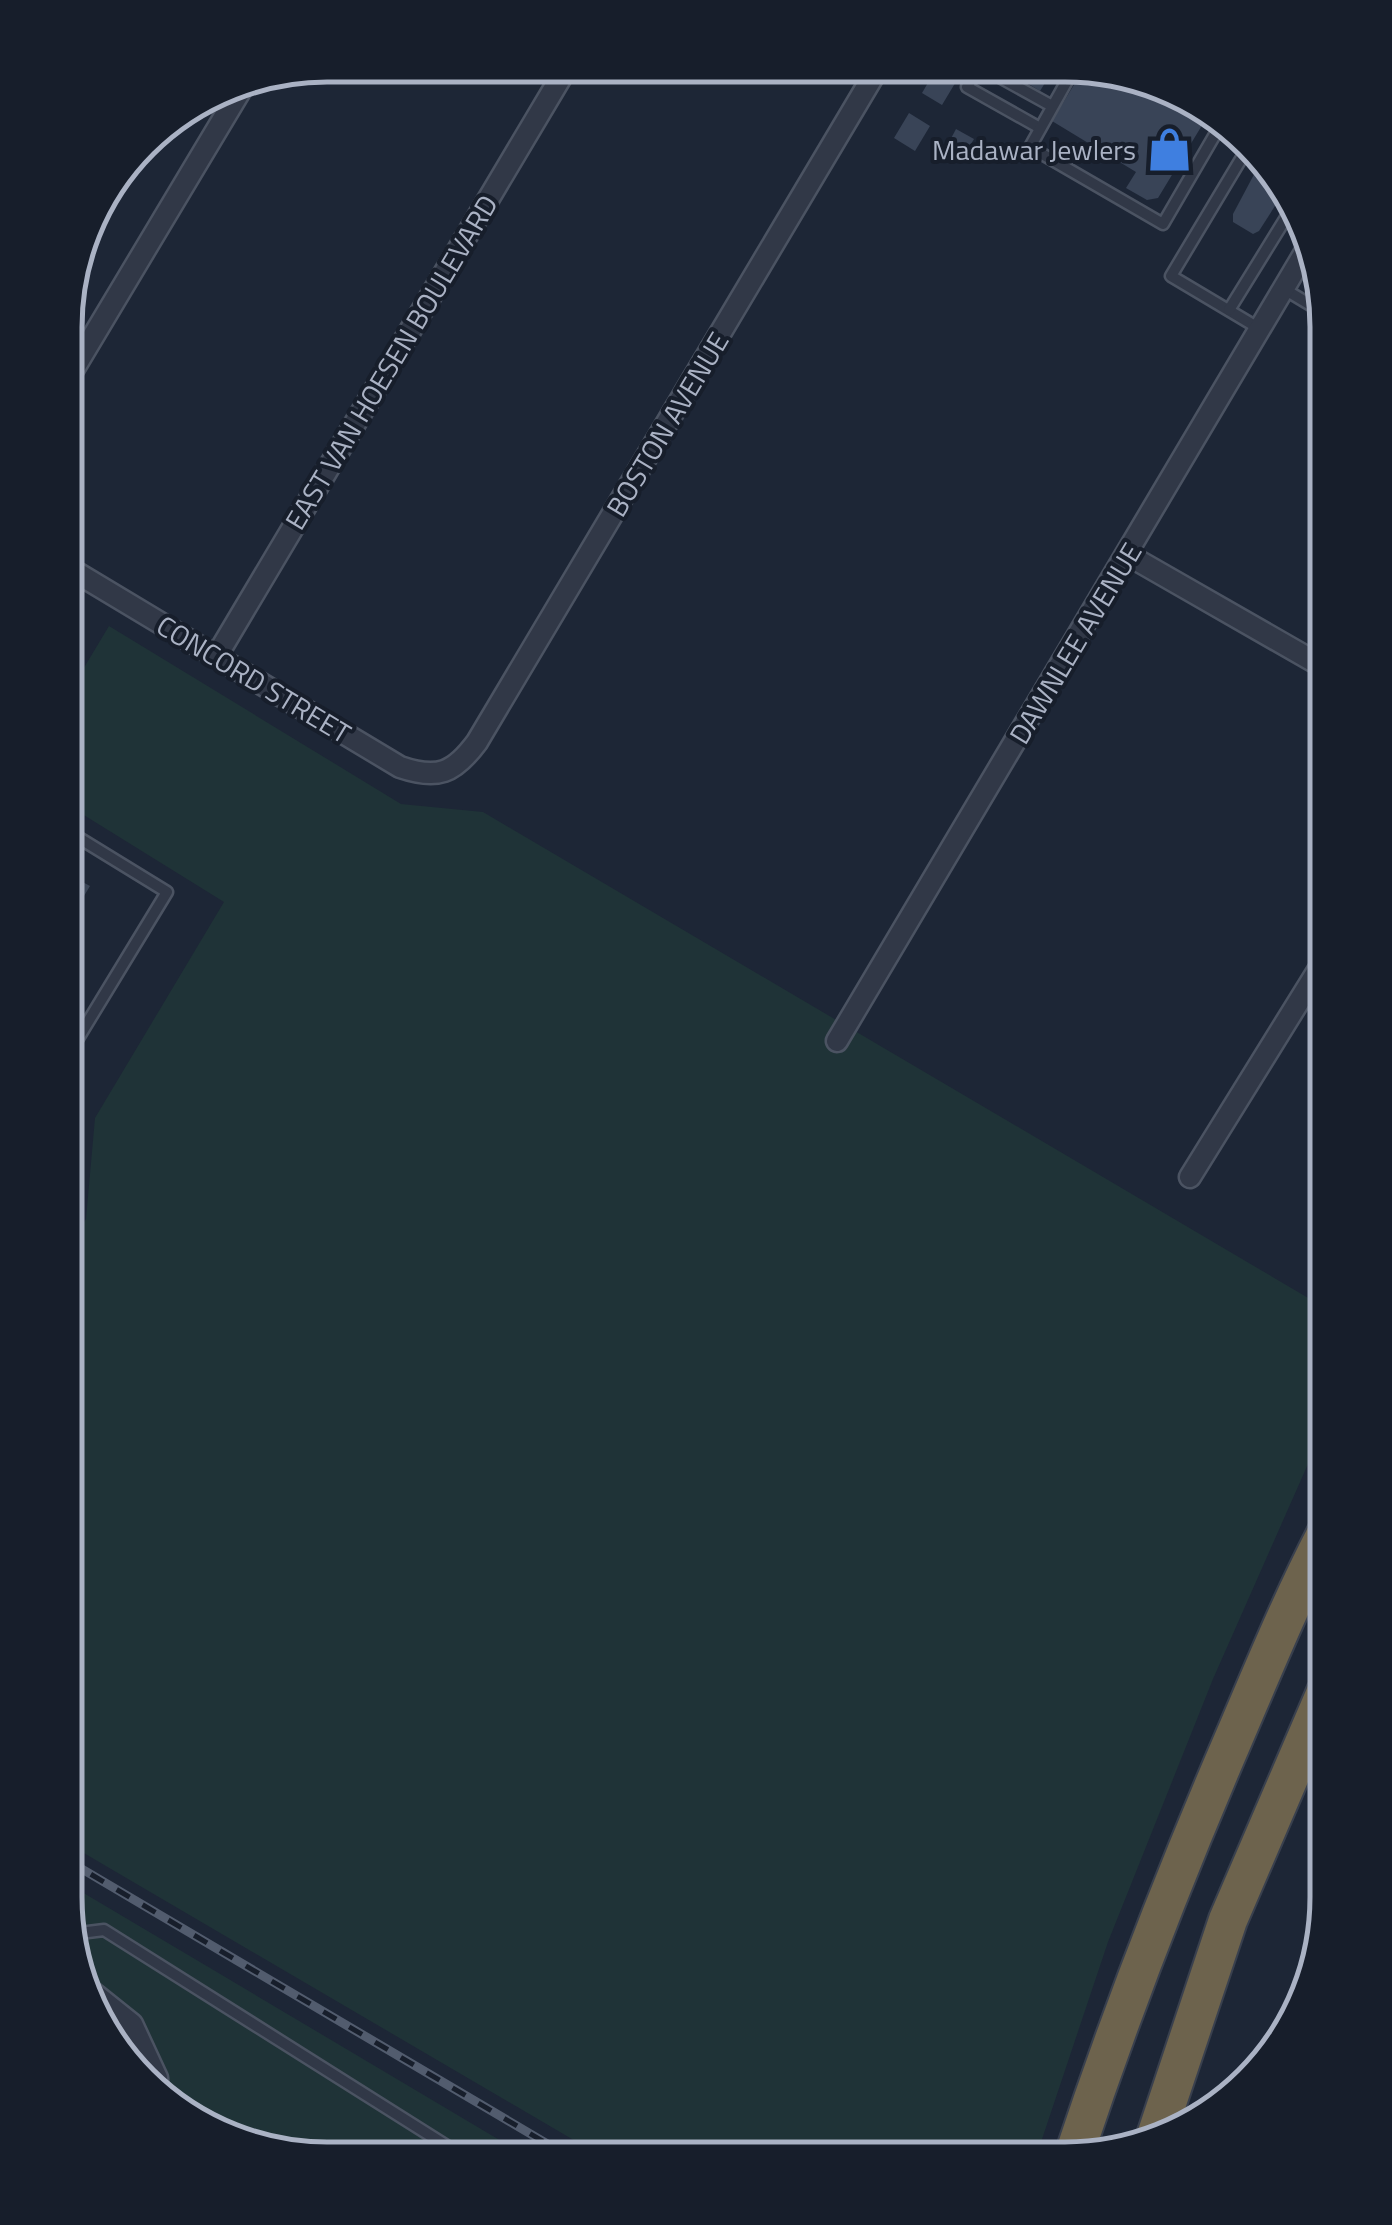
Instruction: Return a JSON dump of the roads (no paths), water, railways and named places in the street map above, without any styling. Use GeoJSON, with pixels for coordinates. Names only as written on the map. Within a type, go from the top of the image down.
{"type":"FeatureCollection","features":[{"type":"Feature","properties":{"kind":"highway"},"geometry":{"type":"LineString","coordinates":[[1300,1584],[1309,1556]]}},
{"type":"Feature","properties":{"kind":"highway"},"geometry":{"type":"LineString","coordinates":[[1077,2142],[1118,2022],[1204,1807],[1309,1566]]}},
{"type":"Feature","properties":{"kind":"highway"},"geometry":{"type":"LineString","coordinates":[[1160,2123],[1228,1920],[1309,1732]]}},
{"type":"Feature","properties":{"kind":"street","name":"EAST VAN HOESEN BOULEVARD"},"geometry":{"type":"LineString","coordinates":[[216,657],[557,82]]}},
{"type":"Feature","properties":{"kind":"street","name":"BOSTON AVENUE"},"geometry":{"type":"LineString","coordinates":[[446,772],[478,742],[870,82]]}},
{"type":"Feature","properties":{"kind":"street"},"geometry":{"type":"LineString","coordinates":[[82,355],[233,102]]}},
{"type":"Feature","properties":{"kind":"street","name":"DAWNLEE AVENUE"},"geometry":{"type":"LineString","coordinates":[[837,1042],[1300,261]]}},
{"type":"Feature","properties":{"kind":"street"},"geometry":{"type":"LineString","coordinates":[[1128,555],[1310,660]]}},
{"type":"Feature","properties":{"kind":"street","name":"CONCORD STREET"},"geometry":{"type":"LineString","coordinates":[[82,576],[400,767],[422,774],[446,772]]}},
{"type":"Feature","properties":{"kind":"street"},"geometry":{"type":"LineString","coordinates":[[1190,1177],[1310,984]]}},
{"type":"Feature","properties":{"kind":"street"},"geometry":{"type":"LineString","coordinates":[[107,2004],[132,2024],[153,2070]]}},
{"type":"Feature","properties":{"kind":"lane"},"geometry":{"type":"LineString","coordinates":[[969,82],[966,87],[1040,128]]}},
{"type":"Feature","properties":{"kind":"lane"},"geometry":{"type":"LineString","coordinates":[[1009,82],[1052,106]]}},
{"type":"Feature","properties":{"kind":"lane"},"geometry":{"type":"LineString","coordinates":[[1067,82],[1030,147],[1163,224],[1215,135]]}},
{"type":"Feature","properties":{"kind":"lane"},"geometry":{"type":"LineString","coordinates":[[1242,158],[1172,276],[1260,329]]}},
{"type":"Feature","properties":{"kind":"lane"},"geometry":{"type":"LineString","coordinates":[[1229,310],[1284,220]]}},
{"type":"Feature","properties":{"kind":"lane"},"geometry":{"type":"LineString","coordinates":[[1284,289],[1308,303]]}},
{"type":"Feature","properties":{"kind":"lane"},"geometry":{"type":"LineString","coordinates":[[82,840],[167,892],[82,1032]]}},
{"type":"Feature","properties":{"kind":"lane"},"geometry":{"type":"LineString","coordinates":[[85,1932],[104,1930],[441,2142]]}},
{"type":"Feature","properties":{"kind":"railway"},"geometry":{"type":"LineString","coordinates":[[82,1869],[544,2142]]}},
{"type":"Feature","properties":{"kind":"place","name":"Madawar Jewlers"},"geometry":{"type":"Point","coordinates":[1169,149]}}]}
